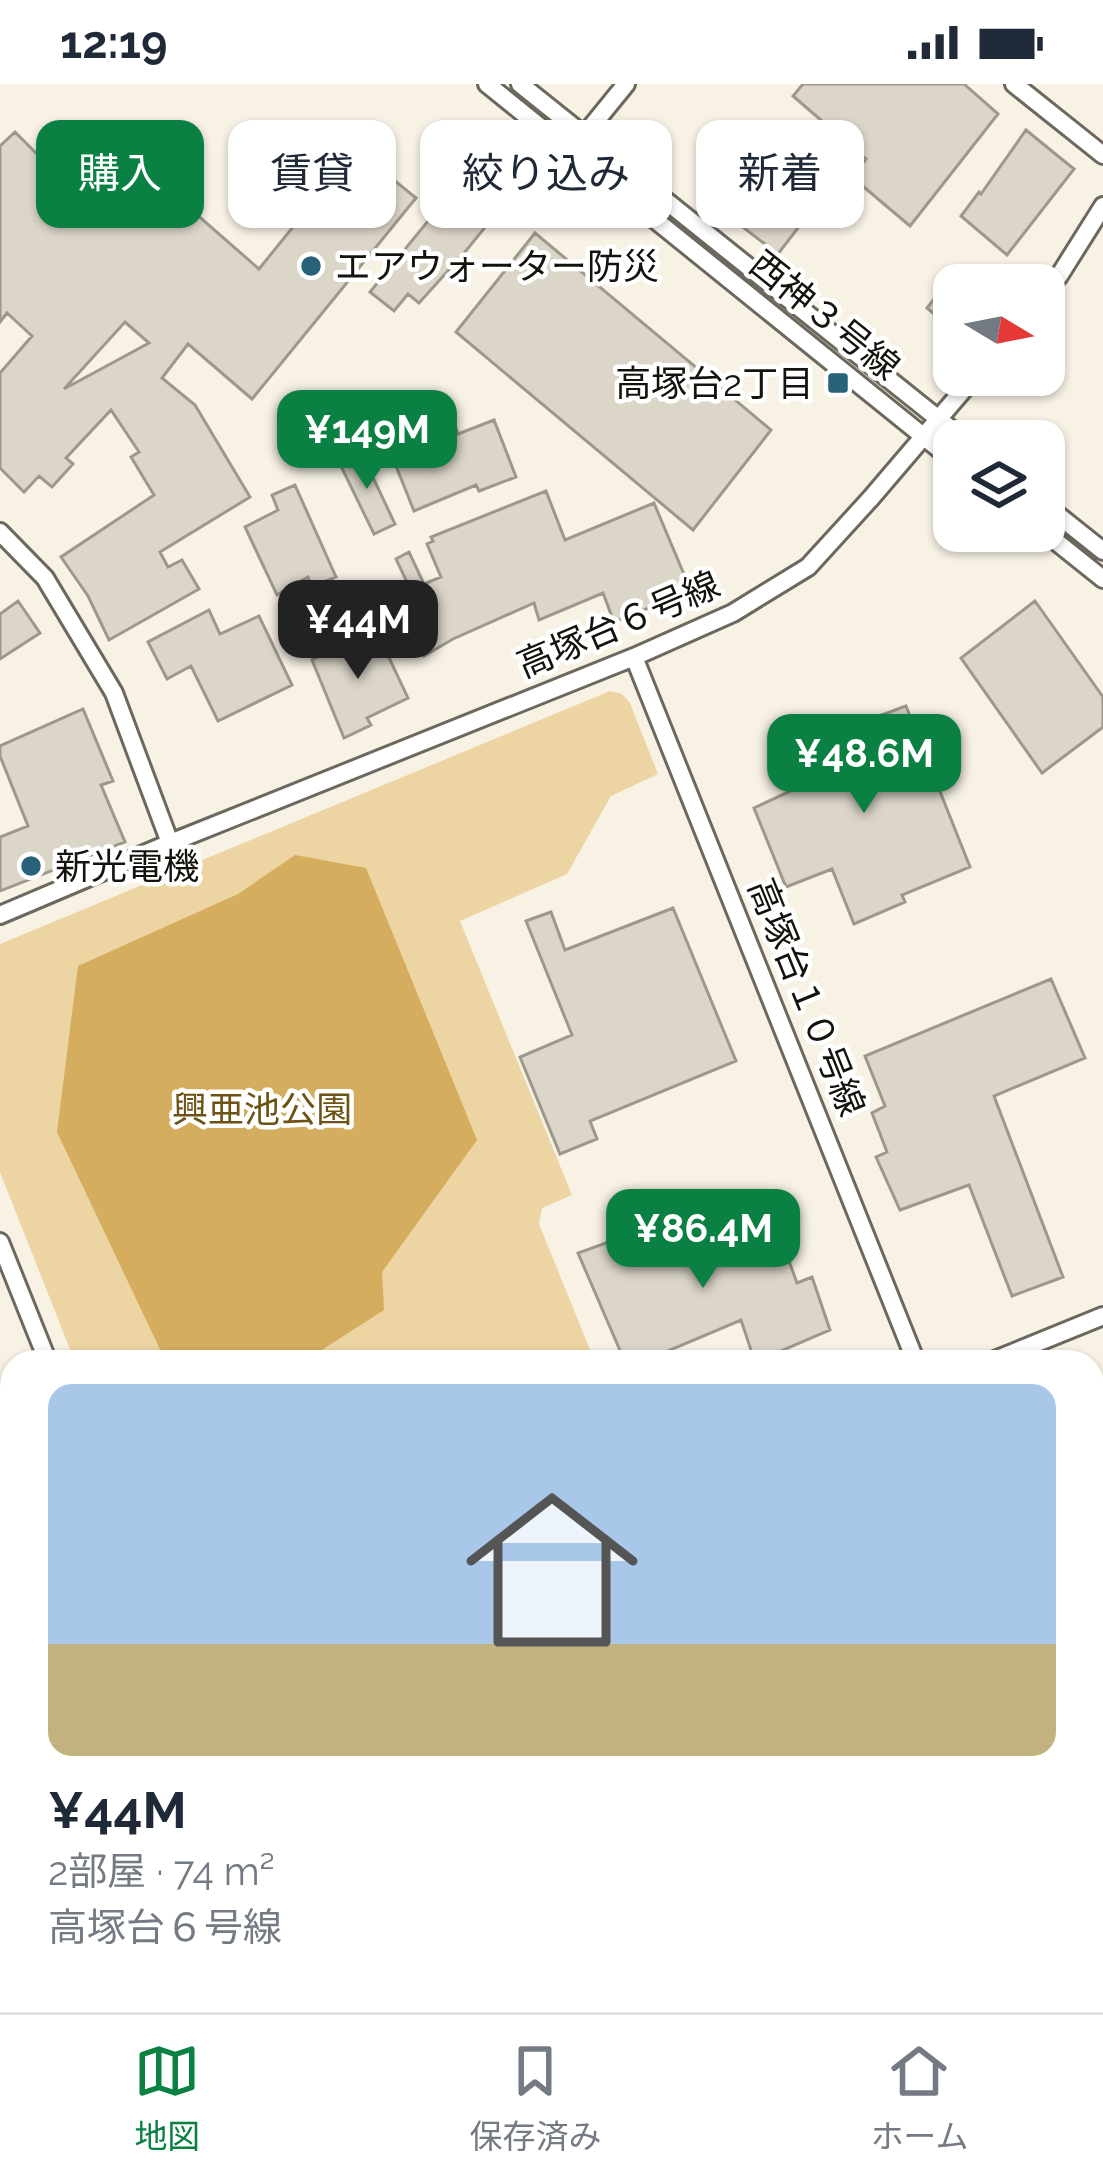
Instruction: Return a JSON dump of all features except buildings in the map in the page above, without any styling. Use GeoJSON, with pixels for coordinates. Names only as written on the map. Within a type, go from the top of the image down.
{"type":"FeatureCollection","features":[{"type":"Feature","properties":{"kind":"street","name":"西神３号線"},"geometry":{"type":"LineString","coordinates":[[487,84],[530,120]]}},
{"type":"Feature","properties":{"kind":"street","name":"西神３号線"},"geometry":{"type":"LineString","coordinates":[[520,84],[565,120]]}},
{"type":"Feature","properties":{"kind":"street"},"geometry":{"type":"LineString","coordinates":[[595,120],[626,84]]}},
{"type":"Feature","properties":{"kind":"street"},"geometry":{"type":"LineString","coordinates":[[1015,84],[1103,155]]}},
{"type":"Feature","properties":{"kind":"street","name":"西神３号線"},"geometry":{"type":"LineString","coordinates":[[672,205],[939,419]]}},
{"type":"Feature","properties":{"kind":"street"},"geometry":{"type":"LineString","coordinates":[[1065,266],[1103,206]]}},
{"type":"Feature","properties":{"kind":"street","name":"西神３号線"},"geometry":{"type":"LineString","coordinates":[[663,228],[933,444]]}},
{"type":"Feature","properties":{"kind":"street","name":"高塚台６号線"},"geometry":{"type":"LineString","coordinates":[[0,915],[734,613],[808,567],[958,396]]}},
{"type":"Feature","properties":{"kind":"street"},"geometry":{"type":"LineString","coordinates":[[1065,521],[1103,551]]}},
{"type":"Feature","properties":{"kind":"street"},"geometry":{"type":"LineString","coordinates":[[0,532],[45,578],[113,693],[170,843]]}},
{"type":"Feature","properties":{"kind":"street"},"geometry":{"type":"LineString","coordinates":[[1065,549],[1103,579]]}},
{"type":"Feature","properties":{"kind":"street","name":"高塚台１０号線"},"geometry":{"type":"LineString","coordinates":[[634,657],[911,1350]]}},
{"type":"Feature","properties":{"kind":"street"},"geometry":{"type":"LineString","coordinates":[[0,1242],[44,1350]]}},
{"type":"Feature","properties":{"kind":"street"},"geometry":{"type":"LineString","coordinates":[[1019,1350],[1103,1316]]}},
{"type":"Feature","properties":{"kind":"green space","name":"興亜池公園"},"geometry":{"type":"Polygon","coordinates":[[[610,691],[622,694],[630,703],[658,774],[611,796],[567,874],[460,921],[572,1195],[542,1208],[539,1224],[590,1350],[70,1350],[0,1172],[0,944],[610,691]]]}},
{"type":"Feature","properties":{"kind":"shaded area"},"geometry":{"type":"Polygon","coordinates":[[[295,855],[366,868],[477,1140],[382,1272],[384,1310],[322,1350],[160,1350],[57,1132],[78,966],[238,894],[295,855]]]}},
{"type":"Feature","properties":{"kind":"place","name":"エアウォーター防災"},"geometry":{"type":"Point","coordinates":[311,266]}},
{"type":"Feature","properties":{"kind":"place","name":"高塚台2丁目"},"geometry":{"type":"Point","coordinates":[838,383]}},
{"type":"Feature","properties":{"kind":"place","name":"新光電機"},"geometry":{"type":"Point","coordinates":[31,866]}}]}
